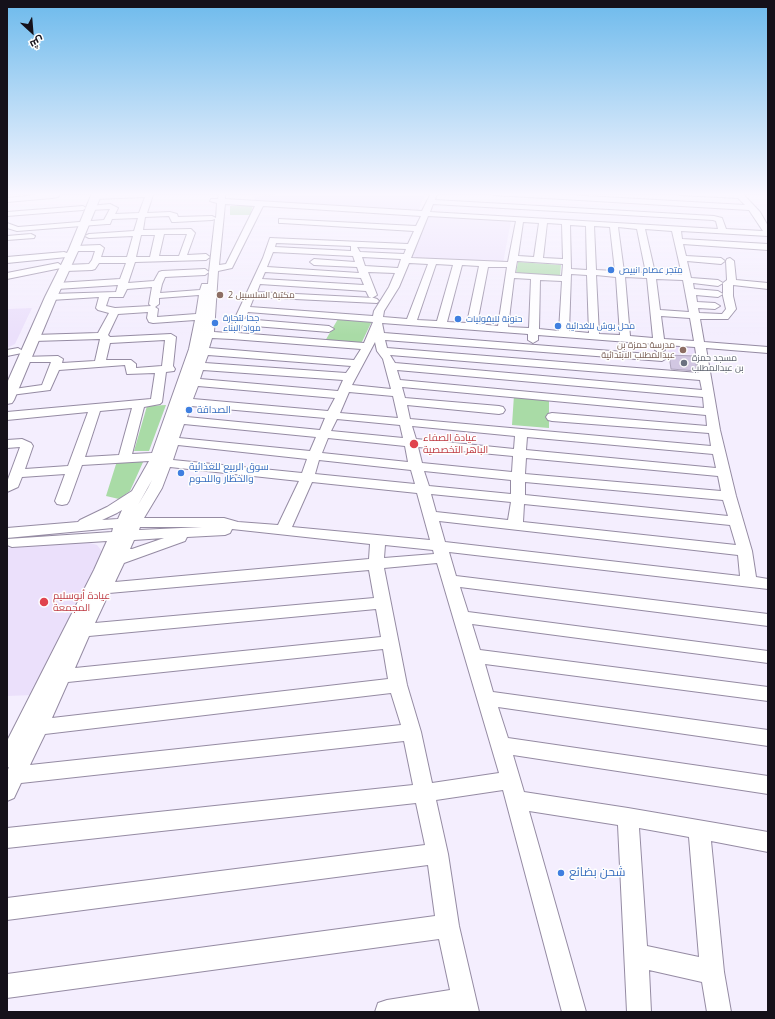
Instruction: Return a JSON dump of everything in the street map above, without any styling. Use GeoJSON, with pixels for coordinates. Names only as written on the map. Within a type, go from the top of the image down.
{"type":"FeatureCollection","features":[{"type":"Feature","properties":{"kind":"main road"},"geometry":{"type":"LineString","coordinates":[[33,333],[41,307],[62,267],[73,241]]}},
{"type":"Feature","properties":{"kind":"main road"},"geometry":{"type":"LineString","coordinates":[[7,377],[17,354],[33,333],[57,286],[62,267]]}},
{"type":"Feature","properties":{"kind":"main road"},"geometry":{"type":"LineString","coordinates":[[9,396],[17,354]]}},
{"type":"Feature","properties":{"kind":"street"},"geometry":{"type":"LineString","coordinates":[[7,247],[35,241]]}},
{"type":"Feature","properties":{"kind":"street"},"geometry":{"type":"LineString","coordinates":[[7,260],[43,241]]}},
{"type":"Feature","properties":{"kind":"street"},"geometry":{"type":"LineString","coordinates":[[7,276],[62,267],[92,267],[100,248],[95,241]]}},
{"type":"Feature","properties":{"kind":"street"},"geometry":{"type":"LineString","coordinates":[[100,365],[104,338],[118,310],[121,298],[120,295],[132,260],[136,241]]}},
{"type":"Feature","properties":{"kind":"street"},"geometry":{"type":"LineString","coordinates":[[154,259],[158,241]]}},
{"type":"Feature","properties":{"kind":"street"},"geometry":{"type":"LineString","coordinates":[[182,258],[188,241]]}},
{"type":"Feature","properties":{"kind":"street"},"geometry":{"type":"LineString","coordinates":[[10,776],[113,558],[126,529],[138,492],[161,460],[172,441],[194,382],[193,367],[203,351],[201,317],[204,292],[210,270],[206,257],[211,241]]}},
{"type":"Feature","properties":{"kind":"street"},"geometry":{"type":"LineString","coordinates":[[126,529],[155,488],[161,460],[193,367],[202,335],[211,317],[210,270],[213,241]]}},
{"type":"Feature","properties":{"kind":"street"},"geometry":{"type":"LineString","coordinates":[[201,317],[153,320],[153,308],[157,284],[162,274],[210,270],[229,266],[242,241]]}},
{"type":"Feature","properties":{"kind":"street"},"geometry":{"type":"LineString","coordinates":[[232,336],[262,269],[270,256],[273,241]]}},
{"type":"Feature","properties":{"kind":"street"},"geometry":{"type":"LineString","coordinates":[[284,241],[354,244],[388,241]]}},
{"type":"Feature","properties":{"kind":"street"},"geometry":{"type":"LineString","coordinates":[[353,241],[356,255],[370,288],[376,339],[398,392],[404,421],[424,489],[430,516],[517,800],[574,1012]]}},
{"type":"Feature","properties":{"kind":"street"},"geometry":{"type":"LineString","coordinates":[[270,256],[356,255],[405,241]]}},
{"type":"Feature","properties":{"kind":"street"},"geometry":{"type":"LineString","coordinates":[[283,530],[343,391],[350,377],[376,339],[394,287],[413,241]]}},
{"type":"Feature","properties":{"kind":"street"},"geometry":{"type":"LineString","coordinates":[[416,241],[433,261],[484,264],[538,260],[566,270],[687,279],[718,283]]}},
{"type":"Feature","properties":{"kind":"street"},"geometry":{"type":"LineString","coordinates":[[503,329],[516,241]]}},
{"type":"Feature","properties":{"kind":"street"},"geometry":{"type":"LineString","coordinates":[[538,260],[540,241]]}},
{"type":"Feature","properties":{"kind":"street"},"geometry":{"type":"LineString","coordinates":[[564,334],[566,241]]}},
{"type":"Feature","properties":{"kind":"street"},"geometry":{"type":"LineString","coordinates":[[589,241],[592,273],[594,336]]}},
{"type":"Feature","properties":{"kind":"street"},"geometry":{"type":"LineString","coordinates":[[616,241],[625,338]]}},
{"type":"Feature","properties":{"kind":"street"},"geometry":{"type":"LineString","coordinates":[[643,241],[651,276],[664,373]]}},
{"type":"Feature","properties":{"kind":"street"},"geometry":{"type":"LineString","coordinates":[[679,241],[693,305],[714,430],[723,473],[745,551],[749,582]]}},
{"type":"Feature","properties":{"kind":"street"},"geometry":{"type":"LineString","coordinates":[[681,249],[768,247]]}},
{"type":"Feature","properties":{"kind":"street"},"geometry":{"type":"LineString","coordinates":[[681,249],[727,258]]}},
{"type":"Feature","properties":{"kind":"street"},"geometry":{"type":"LineString","coordinates":[[681,249],[727,258]]}},
{"type":"Feature","properties":{"kind":"street"},"geometry":{"type":"LineString","coordinates":[[96,260],[206,257]]}},
{"type":"Feature","properties":{"kind":"street"},"geometry":{"type":"LineString","coordinates":[[727,258],[732,282]]}},
{"type":"Feature","properties":{"kind":"street"},"geometry":{"type":"LineString","coordinates":[[306,261],[363,270]]}},
{"type":"Feature","properties":{"kind":"street"},"geometry":{"type":"LineString","coordinates":[[411,322],[433,261]]}},
{"type":"Feature","properties":{"kind":"street"},"geometry":{"type":"LineString","coordinates":[[441,324],[458,262]]}},
{"type":"Feature","properties":{"kind":"street"},"geometry":{"type":"LineString","coordinates":[[471,327],[484,264]]}},
{"type":"Feature","properties":{"kind":"street"},"geometry":{"type":"LineString","coordinates":[[262,269],[400,271]]}},
{"type":"Feature","properties":{"kind":"street"},"geometry":{"type":"LineString","coordinates":[[510,275],[536,277],[566,270]]}},
{"type":"Feature","properties":{"kind":"street"},"geometry":{"type":"LineString","coordinates":[[528,396],[534,349],[533,331],[536,277]]}},
{"type":"Feature","properties":{"kind":"street"},"geometry":{"type":"LineString","coordinates":[[257,281],[370,288]]}},
{"type":"Feature","properties":{"kind":"street"},"geometry":{"type":"LineString","coordinates":[[655,313],[721,318],[728,315],[731,309],[728,296],[728,283],[732,282],[768,286]]}},
{"type":"Feature","properties":{"kind":"street"},"geometry":{"type":"LineString","coordinates":[[57,286],[157,284]]}},
{"type":"Feature","properties":{"kind":"street"},"geometry":{"type":"LineString","coordinates":[[155,296],[204,292]]}},
{"type":"Feature","properties":{"kind":"street"},"geometry":{"type":"LineString","coordinates":[[690,292],[718,294]]}},
{"type":"Feature","properties":{"kind":"street"},"geometry":{"type":"LineString","coordinates":[[51,297],[105,294],[120,295]]}},
{"type":"Feature","properties":{"kind":"street"},"geometry":{"type":"LineString","coordinates":[[105,294],[101,308],[118,310],[153,308]]}},
{"type":"Feature","properties":{"kind":"street"},"geometry":{"type":"LineString","coordinates":[[251,294],[376,339],[531,380],[709,394]]}},
{"type":"Feature","properties":{"kind":"street"},"geometry":{"type":"LineString","coordinates":[[693,305],[716,306]]}},
{"type":"Feature","properties":{"kind":"street"},"geometry":{"type":"LineString","coordinates":[[244,309],[336,316],[376,339]]}},
{"type":"Feature","properties":{"kind":"street"},"geometry":{"type":"LineString","coordinates":[[322,342],[336,316]]}},
{"type":"Feature","properties":{"kind":"street"},"geometry":{"type":"LineString","coordinates":[[7,416],[156,402],[171,337],[177,318]]}},
{"type":"Feature","properties":{"kind":"street"},"geometry":{"type":"LineString","coordinates":[[238,322],[329,329]]}},
{"type":"Feature","properties":{"kind":"street"},"geometry":{"type":"LineString","coordinates":[[376,339],[411,322],[768,350]]}},
{"type":"Feature","properties":{"kind":"street"},"geometry":{"type":"LineString","coordinates":[[33,333],[104,338],[171,337]]}},
{"type":"Feature","properties":{"kind":"street"},"geometry":{"type":"LineString","coordinates":[[202,335],[322,342],[376,339],[662,358]]}},
{"type":"Feature","properties":{"kind":"street"},"geometry":{"type":"LineString","coordinates":[[203,351],[376,339],[532,363],[704,377]]}},
{"type":"Feature","properties":{"kind":"street"},"geometry":{"type":"LineString","coordinates":[[757,348],[768,346]]}},
{"type":"Feature","properties":{"kind":"street"},"geometry":{"type":"LineString","coordinates":[[9,396],[46,388],[58,359],[17,354]]}},
{"type":"Feature","properties":{"kind":"street"},"geometry":{"type":"LineString","coordinates":[[55,367],[127,362],[131,364],[131,372],[193,367],[350,377]]}},
{"type":"Feature","properties":{"kind":"street"},"geometry":{"type":"LineString","coordinates":[[194,382],[343,391],[500,393],[711,412]]}},
{"type":"Feature","properties":{"kind":"street"},"geometry":{"type":"LineString","coordinates":[[398,392],[499,410]]}},
{"type":"Feature","properties":{"kind":"street"},"geometry":{"type":"LineString","coordinates":[[497,430],[500,393]]}},
{"type":"Feature","properties":{"kind":"street"},"geometry":{"type":"LineString","coordinates":[[552,398],[552,435]]}},
{"type":"Feature","properties":{"kind":"street"},"geometry":{"type":"LineString","coordinates":[[186,402],[719,451]]}},
{"type":"Feature","properties":{"kind":"street"},"geometry":{"type":"LineString","coordinates":[[124,458],[138,404]]}},
{"type":"Feature","properties":{"kind":"street"},"geometry":{"type":"LineString","coordinates":[[62,501],[95,408]]}},
{"type":"Feature","properties":{"kind":"street"},"geometry":{"type":"LineString","coordinates":[[552,417],[714,430]]}},
{"type":"Feature","properties":{"kind":"street"},"geometry":{"type":"LineString","coordinates":[[179,420],[723,473]]}},
{"type":"Feature","properties":{"kind":"street"},"geometry":{"type":"LineString","coordinates":[[514,525],[518,500],[521,432]]}},
{"type":"Feature","properties":{"kind":"street"},"geometry":{"type":"LineString","coordinates":[[172,441],[518,477],[729,496]]}},
{"type":"Feature","properties":{"kind":"street"},"geometry":{"type":"LineString","coordinates":[[7,444],[27,444],[13,484],[7,488]]}},
{"type":"Feature","properties":{"kind":"street"},"geometry":{"type":"LineString","coordinates":[[17,473],[124,458],[161,460],[518,500],[736,521]]}},
{"type":"Feature","properties":{"kind":"street"},"geometry":{"type":"LineString","coordinates":[[72,528],[85,524],[112,510],[138,492]]}},
{"type":"Feature","properties":{"kind":"street"},"geometry":{"type":"LineString","coordinates":[[430,516],[745,551]]}},
{"type":"Feature","properties":{"kind":"street"},"geometry":{"type":"LineString","coordinates":[[7,543],[83,538],[126,529],[224,522],[237,526],[378,540],[442,552],[768,584]]}},
{"type":"Feature","properties":{"kind":"street"},"geometry":{"type":"LineString","coordinates":[[7,533],[72,528],[200,532],[222,531],[237,526]]}},
{"type":"Feature","properties":{"kind":"street"},"geometry":{"type":"LineString","coordinates":[[113,558],[200,532]]}},
{"type":"Feature","properties":{"kind":"street"},"geometry":{"type":"LineString","coordinates":[[83,538],[95,544],[113,558]]}},
{"type":"Feature","properties":{"kind":"street"},"geometry":{"type":"LineString","coordinates":[[378,540],[376,564],[398,685],[412,732],[437,854],[448,926],[466,1006],[387,1012]]}},
{"type":"Feature","properties":{"kind":"street"},"geometry":{"type":"LineString","coordinates":[[104,588],[376,564],[442,552]]}},
{"type":"Feature","properties":{"kind":"street"},"geometry":{"type":"LineString","coordinates":[[10,776],[39,727],[61,676],[104,588],[113,558]]}},
{"type":"Feature","properties":{"kind":"street"},"geometry":{"type":"LineString","coordinates":[[450,581],[768,620]]}},
{"type":"Feature","properties":{"kind":"street"},"geometry":{"type":"LineString","coordinates":[[83,630],[383,603]]}},
{"type":"Feature","properties":{"kind":"street"},"geometry":{"type":"LineString","coordinates":[[462,617],[768,657]]}},
{"type":"Feature","properties":{"kind":"street"},"geometry":{"type":"LineString","coordinates":[[61,676],[390,642]]}},
{"type":"Feature","properties":{"kind":"street"},"geometry":{"type":"LineString","coordinates":[[473,656],[768,694]]}},
{"type":"Feature","properties":{"kind":"street"},"geometry":{"type":"LineString","coordinates":[[39,727],[398,685]]}},
{"type":"Feature","properties":{"kind":"street"},"geometry":{"type":"LineString","coordinates":[[487,698],[768,738]]}},
{"type":"Feature","properties":{"kind":"street"},"geometry":{"type":"LineString","coordinates":[[10,776],[412,732]]}},
{"type":"Feature","properties":{"kind":"street"},"geometry":{"type":"LineString","coordinates":[[501,745],[768,785]]}},
{"type":"Feature","properties":{"kind":"street"},"geometry":{"type":"LineString","coordinates":[[7,838],[424,792],[510,780]]}},
{"type":"Feature","properties":{"kind":"street"},"geometry":{"type":"LineString","coordinates":[[517,800],[628,817],[768,842]]}},
{"type":"Feature","properties":{"kind":"street"},"geometry":{"type":"LineString","coordinates":[[628,817],[639,1012]]}},
{"type":"Feature","properties":{"kind":"street"},"geometry":{"type":"LineString","coordinates":[[699,829],[712,972],[719,1012]]}},
{"type":"Feature","properties":{"kind":"street"},"geometry":{"type":"LineString","coordinates":[[7,909],[437,854]]}},
{"type":"Feature","properties":{"kind":"street"},"geometry":{"type":"LineString","coordinates":[[7,986],[448,926]]}},
{"type":"Feature","properties":{"kind":"street"},"geometry":{"type":"LineString","coordinates":[[636,956],[712,972]]}},
{"type":"Feature","properties":{"kind":"shaded area"},"geometry":{"type":"Polygon","coordinates":[[[418,241],[507,241],[503,263],[412,257],[418,241]]]}},
{"type":"Feature","properties":{"kind":"shaded area"},"geometry":{"type":"Polygon","coordinates":[[[32,308],[15,344],[7,348],[7,309],[32,308]]]}},
{"type":"Feature","properties":{"kind":"shaded area","name":"مدرسة حمزة بن عبدالمطلب الابتدائية"},"geometry":{"type":"Polygon","coordinates":[[[667,344],[696,347],[698,355],[669,353],[667,344]]]}},
{"type":"Feature","properties":{"kind":"shaded area","name":"عيادة أبوسليم المجمعة"},"geometry":{"type":"Polygon","coordinates":[[[83,541],[97,545],[105,555],[34,695],[7,696],[7,548],[83,541]]]}},
{"type":"Feature","properties":{"kind":"green space"},"geometry":{"type":"Polygon","coordinates":[[[518,262],[561,265],[560,277],[516,273],[518,262]]]}},
{"type":"Feature","properties":{"kind":"green space"},"geometry":{"type":"Polygon","coordinates":[[[338,319],[372,321],[361,344],[325,341],[338,319]]]}},
{"type":"Feature","properties":{"kind":"green space"},"geometry":{"type":"Polygon","coordinates":[[[514,395],[549,398],[549,428],[512,425],[514,395]]]}},
{"type":"Feature","properties":{"kind":"green space"},"geometry":{"type":"Polygon","coordinates":[[[166,405],[149,451],[134,451],[147,406],[166,405]]]}},
{"type":"Feature","properties":{"kind":"green space"},"geometry":{"type":"Polygon","coordinates":[[[144,460],[130,491],[119,499],[106,496],[117,461],[144,460]]]}},
{"type":"Feature","properties":{"kind":"building","name":"مسجد حمزة بن عبدالمطلب"},"geometry":{"type":"Polygon","coordinates":[[[669,355],[695,356],[697,371],[671,369],[669,355]]]}},
{"type":"Feature","properties":{"kind":"place","name":"متجر عصام انبيص"},"geometry":{"type":"Point","coordinates":[611,270]}},
{"type":"Feature","properties":{"kind":"place","name":"مكتبة السلسبيل 2"},"geometry":{"type":"Point","coordinates":[220,295]}},
{"type":"Feature","properties":{"kind":"place","name":"حنونة للبقوليات"},"geometry":{"type":"Point","coordinates":[458,319]}},
{"type":"Feature","properties":{"kind":"place","name":"جحا لتجارة مواد البناء"},"geometry":{"type":"Point","coordinates":[215,323]}},
{"type":"Feature","properties":{"kind":"place","name":"محل بوش للغدائية"},"geometry":{"type":"Point","coordinates":[558,326]}},
{"type":"Feature","properties":{"kind":"place","name":"مدرسة حمزة بن عبدالمطلب الابتدائية"},"geometry":{"type":"Point","coordinates":[683,350]}},
{"type":"Feature","properties":{"kind":"place","name":"مسجد حمزة بن عبدالمطلب"},"geometry":{"type":"Point","coordinates":[684,363]}},
{"type":"Feature","properties":{"kind":"place","name":"الصداقة"},"geometry":{"type":"Point","coordinates":[189,410]}},
{"type":"Feature","properties":{"kind":"place","name":"عيادة الصفاء الباهر التخصصية"},"geometry":{"type":"Point","coordinates":[414,444]}},
{"type":"Feature","properties":{"kind":"place","name":"سوق الربيع للغذائية والخظار واللحوم"},"geometry":{"type":"Point","coordinates":[181,473]}},
{"type":"Feature","properties":{"kind":"place","name":"عيادة أبوسليم المجمعة"},"geometry":{"type":"Point","coordinates":[44,602]}},
{"type":"Feature","properties":{"kind":"place","name":"شحن بضائع"},"geometry":{"type":"Point","coordinates":[561,873]}}]}
